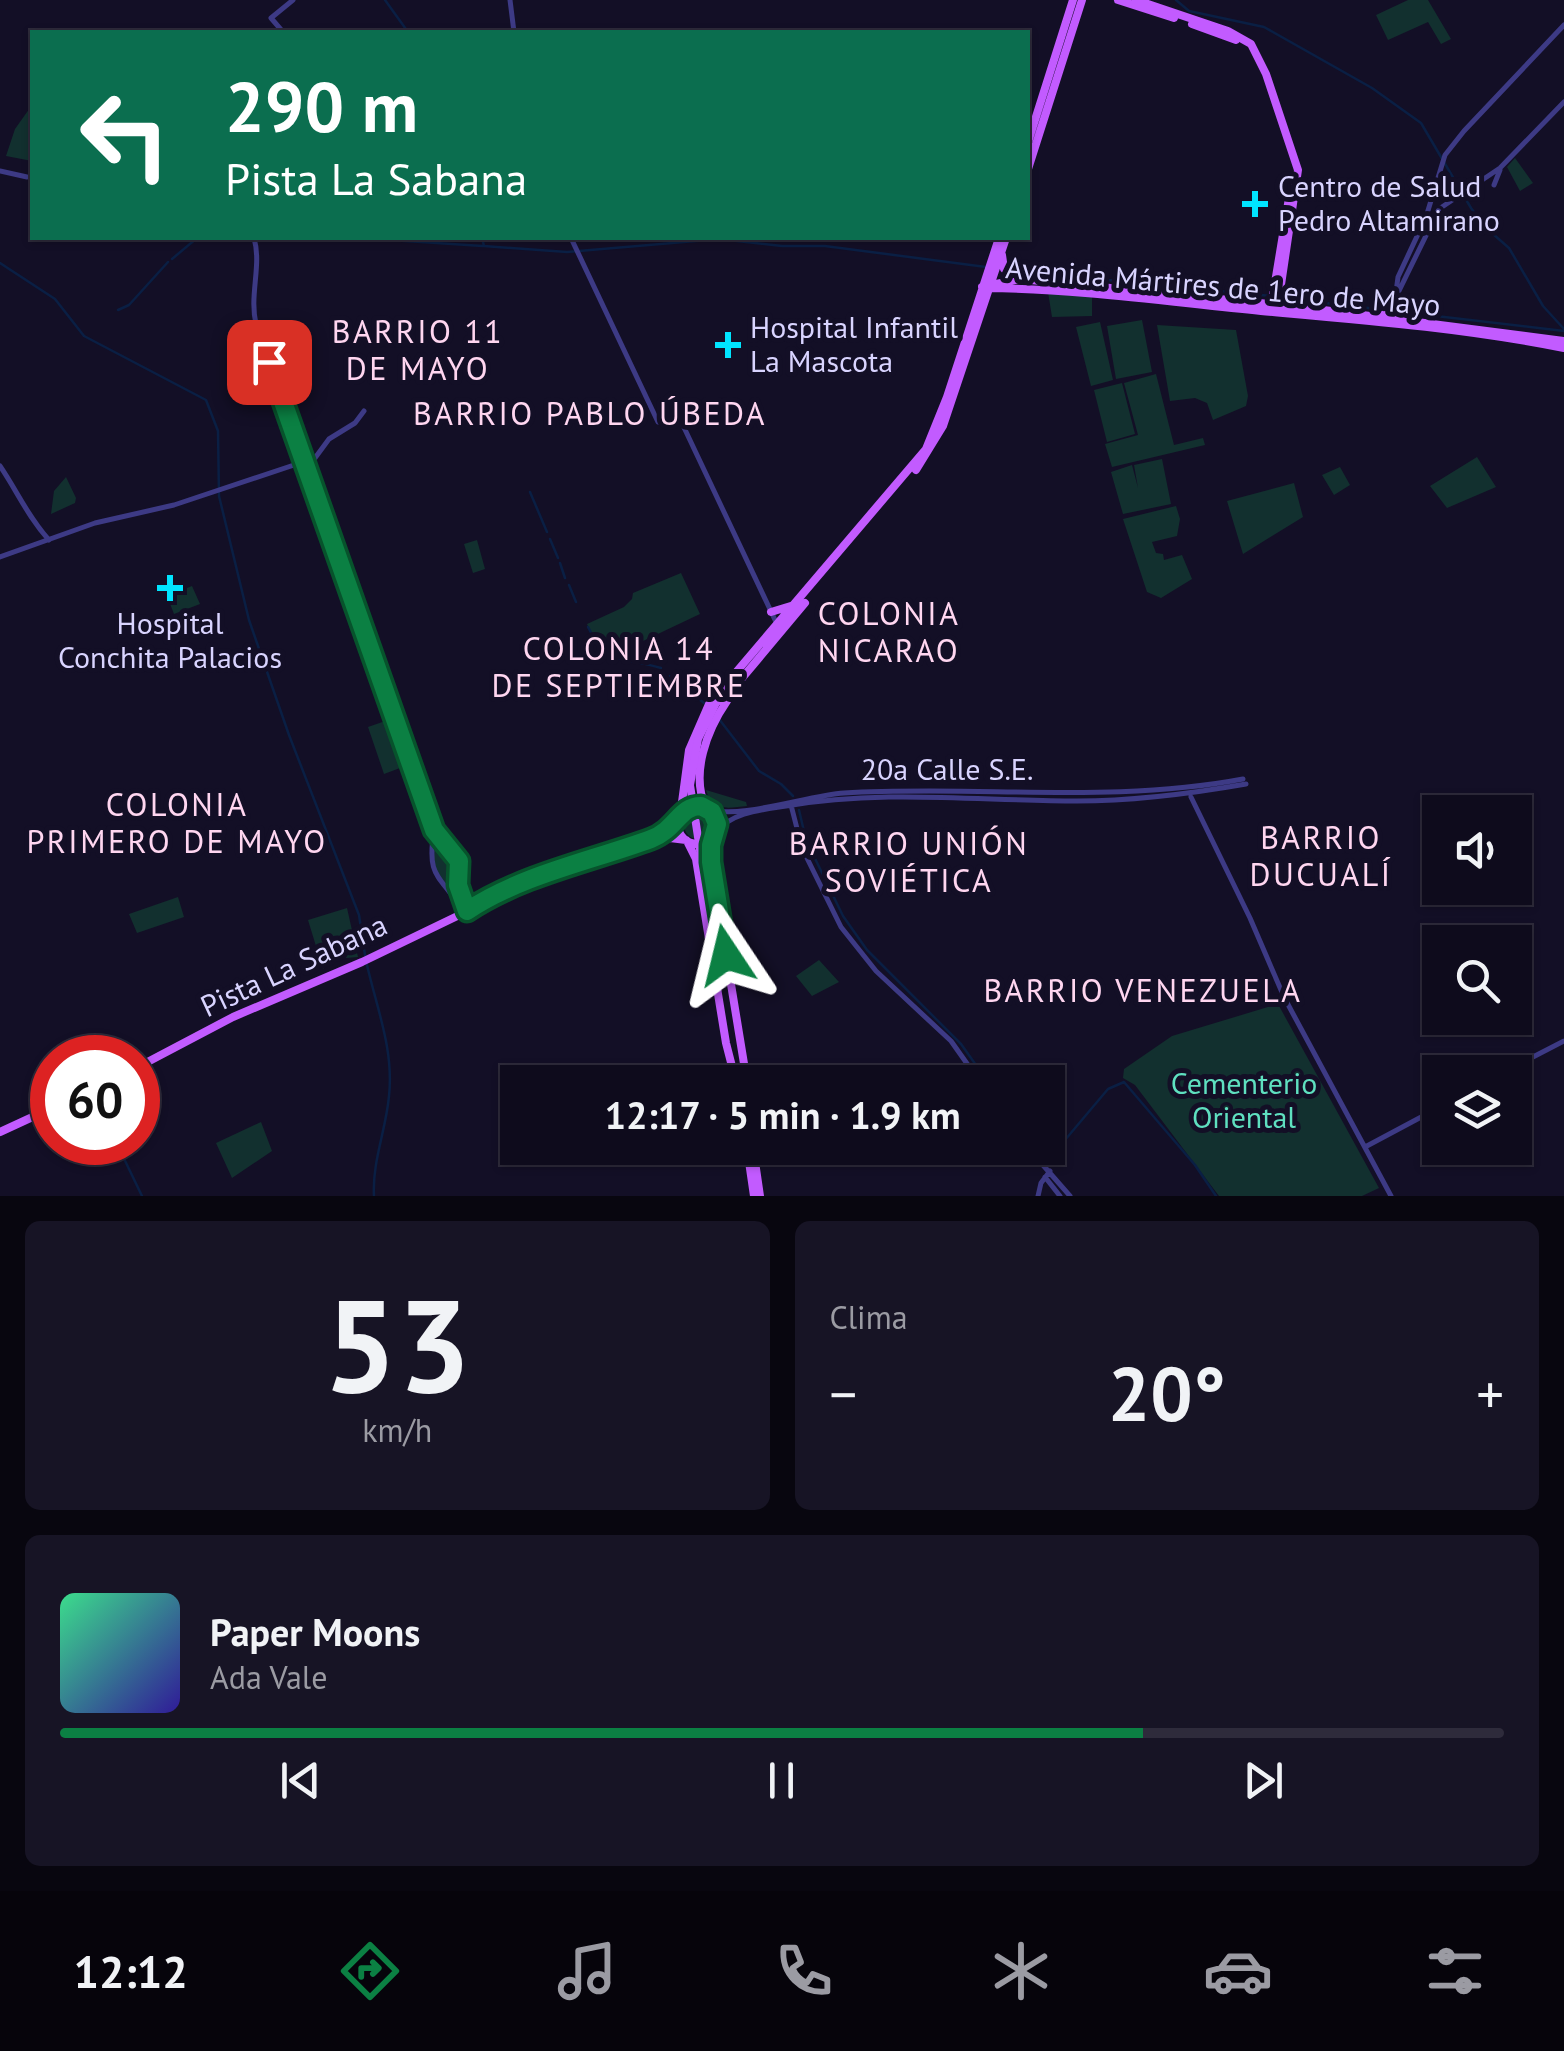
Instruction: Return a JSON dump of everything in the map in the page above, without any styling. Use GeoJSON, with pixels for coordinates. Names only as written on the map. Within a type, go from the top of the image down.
{"type":"FeatureCollection","features":[{"type":"Feature","properties":{"kind":"main road"},"geometry":{"type":"LineString","coordinates":[[1030,136],[1073,0]]}},
{"type":"Feature","properties":{"kind":"main road"},"geometry":{"type":"LineString","coordinates":[[1030,163],[1076,16],[1086,0]]}},
{"type":"Feature","properties":{"kind":"main road"},"geometry":{"type":"LineString","coordinates":[[1118,0],[1248,47]]}},
{"type":"Feature","properties":{"kind":"main road"},"geometry":{"type":"LineString","coordinates":[[1136,0],[1243,38],[1260,58],[1297,163],[1298,178],[1275,302]]}},
{"type":"Feature","properties":{"kind":"main road"},"geometry":{"type":"LineString","coordinates":[[1230,38],[1243,38]]}},
{"type":"Feature","properties":{"kind":"main road"},"geometry":{"type":"LineString","coordinates":[[1243,38],[1262,73],[1294,163],[1275,302]]}},
{"type":"Feature","properties":{"kind":"main road"},"geometry":{"type":"LineString","coordinates":[[720,701],[930,452],[944,426],[1001,240]]}},
{"type":"Feature","properties":{"kind":"main road"},"geometry":{"type":"LineString","coordinates":[[1002,240],[1004,269],[1020,279]]}},
{"type":"Feature","properties":{"kind":"main road"},"geometry":{"type":"LineString","coordinates":[[734,1065],[726,1044],[696,858],[679,832],[694,733],[709,704],[926,450],[1002,250]]}},
{"type":"Feature","properties":{"kind":"main road","name":"Avenida Mártires de 1ero de Mayo"},"geometry":{"type":"LineString","coordinates":[[988,286],[1020,279],[1394,312],[1564,344]]}},
{"type":"Feature","properties":{"kind":"main road","name":"Avenida Mártires de 1ero de Mayo"},"geometry":{"type":"LineString","coordinates":[[988,286],[1275,302],[1378,317],[1394,312]]}},
{"type":"Feature","properties":{"kind":"main road"},"geometry":{"type":"LineString","coordinates":[[984,303],[1007,287]]}},
{"type":"Feature","properties":{"kind":"main road"},"geometry":{"type":"LineString","coordinates":[[771,612],[798,603]]}},
{"type":"Feature","properties":{"kind":"main road"},"geometry":{"type":"LineString","coordinates":[[741,1065],[711,862],[716,819],[708,808],[700,781],[705,746],[719,713],[749,669]]}},
{"type":"Feature","properties":{"kind":"main road"},"geometry":{"type":"LineString","coordinates":[[732,680],[702,742],[695,792],[737,1065]]}},
{"type":"Feature","properties":{"kind":"main road"},"geometry":{"type":"LineString","coordinates":[[680,818],[690,807],[708,808]]}},
{"type":"Feature","properties":{"kind":"main road","name":"Pista La Sabana"},"geometry":{"type":"LineString","coordinates":[[160,1055],[233,1017],[362,962],[467,911],[570,866],[666,833],[680,818]]}},
{"type":"Feature","properties":{"kind":"main road"},"geometry":{"type":"LineString","coordinates":[[687,841],[704,843],[715,832]]}},
{"type":"Feature","properties":{"kind":"main road","name":"Pista La Sabana"},"geometry":{"type":"LineString","coordinates":[[467,911],[571,869],[667,839],[687,841]]}},
{"type":"Feature","properties":{"kind":"main road"},"geometry":{"type":"LineString","coordinates":[[0,1130],[30,1118]]}},
{"type":"Feature","properties":{"kind":"main road"},"geometry":{"type":"LineString","coordinates":[[752,1165],[757,1196]]}},
{"type":"Feature","properties":{"kind":"street"},"geometry":{"type":"LineString","coordinates":[[281,30],[272,18],[293,0]]}},
{"type":"Feature","properties":{"kind":"street"},"geometry":{"type":"LineString","coordinates":[[510,0],[514,30]]}},
{"type":"Feature","properties":{"kind":"street"},"geometry":{"type":"LineString","coordinates":[[1394,312],[1398,277],[1429,208],[1445,156],[1564,25]]}},
{"type":"Feature","properties":{"kind":"street"},"geometry":{"type":"LineString","coordinates":[[1394,312],[1428,226],[1446,203],[1503,165],[1564,102]]}},
{"type":"Feature","properties":{"kind":"street"},"geometry":{"type":"LineString","coordinates":[[1494,185],[1503,165]]}},
{"type":"Feature","properties":{"kind":"street"},"geometry":{"type":"LineString","coordinates":[[0,172],[27,177]]}},
{"type":"Feature","properties":{"kind":"street"},"geometry":{"type":"LineString","coordinates":[[1433,194],[1446,203]]}},
{"type":"Feature","properties":{"kind":"street"},"geometry":{"type":"LineString","coordinates":[[1428,226],[1429,208]]}},
{"type":"Feature","properties":{"kind":"street"},"geometry":{"type":"LineString","coordinates":[[254,240],[257,257],[252,308],[269,362],[434,830],[459,861],[458,885],[467,911]]}},
{"type":"Feature","properties":{"kind":"street"},"geometry":{"type":"LineString","coordinates":[[572,240],[658,422],[668,424],[680,418],[778,626]]}},
{"type":"Feature","properties":{"kind":"street"},"geometry":{"type":"LineString","coordinates":[[0,557],[95,523],[218,492],[305,462],[320,455],[329,439],[355,423],[364,411]]}},
{"type":"Feature","properties":{"kind":"street"},"geometry":{"type":"LineString","coordinates":[[0,466],[30,519],[49,540]]}},
{"type":"Feature","properties":{"kind":"street","name":"20a Calle S.E."},"geometry":{"type":"LineString","coordinates":[[708,808],[729,813],[834,793],[923,788],[1098,794],[1190,792],[1201,793],[1244,782],[1190,792],[1143,798],[1074,801],[906,795],[834,798],[735,817],[715,832]]}},
{"type":"Feature","properties":{"kind":"street"},"geometry":{"type":"LineString","coordinates":[[1190,792],[1284,998],[1391,1196]]}},
{"type":"Feature","properties":{"kind":"street"},"geometry":{"type":"LineString","coordinates":[[1196,806],[1201,793]]}},
{"type":"Feature","properties":{"kind":"street"},"geometry":{"type":"LineString","coordinates":[[898,804],[906,795]]}},
{"type":"Feature","properties":{"kind":"street"},"geometry":{"type":"LineString","coordinates":[[1139,806],[1143,798]]}},
{"type":"Feature","properties":{"kind":"street"},"geometry":{"type":"LineString","coordinates":[[791,805],[802,848],[841,927],[876,971],[951,1042],[968,1065]]}},
{"type":"Feature","properties":{"kind":"street"},"geometry":{"type":"LineString","coordinates":[[434,830],[432,866],[438,880],[467,911]]}},
{"type":"Feature","properties":{"kind":"street"},"geometry":{"type":"LineString","coordinates":[[432,843],[444,840]]}},
{"type":"Feature","properties":{"kind":"street"},"geometry":{"type":"LineString","coordinates":[[448,889],[458,885]]}},
{"type":"Feature","properties":{"kind":"street"},"geometry":{"type":"LineString","coordinates":[[1532,1058],[1564,1041]]}},
{"type":"Feature","properties":{"kind":"street"},"geometry":{"type":"LineString","coordinates":[[1365,1147],[1422,1117]]}},
{"type":"Feature","properties":{"kind":"street"},"geometry":{"type":"LineString","coordinates":[[1041,1165],[1070,1196]]}},
{"type":"Feature","properties":{"kind":"street"},"geometry":{"type":"LineString","coordinates":[[1038,1196],[1048,1174]]}},
{"type":"Feature","properties":{"kind":"street"},"geometry":{"type":"LineString","coordinates":[[1048,1174],[1060,1196]]}},
{"type":"Feature","properties":{"kind":"green space"},"geometry":{"type":"Polygon","coordinates":[[[1408,0],[1428,0],[1451,39],[1441,44],[1428,22],[1388,40],[1376,15],[1408,0]]]}},
{"type":"Feature","properties":{"kind":"green space"},"geometry":{"type":"Polygon","coordinates":[[[30,108],[30,161],[6,156],[15,129],[30,108]]]}},
{"type":"Feature","properties":{"kind":"green space"},"geometry":{"type":"Polygon","coordinates":[[[1515,158],[1533,183],[1520,191],[1507,167],[1515,158]]]}},
{"type":"Feature","properties":{"kind":"green space"},"geometry":{"type":"Polygon","coordinates":[[[1048,292],[1092,294],[1092,316],[1052,317],[1048,292]]]}},
{"type":"Feature","properties":{"kind":"green space"},"geometry":{"type":"Polygon","coordinates":[[[1142,320],[1152,372],[1116,379],[1107,326],[1142,320]]]}},
{"type":"Feature","properties":{"kind":"green space"},"geometry":{"type":"Polygon","coordinates":[[[1100,322],[1113,380],[1091,386],[1076,327],[1100,322]]]}},
{"type":"Feature","properties":{"kind":"green space"},"geometry":{"type":"Polygon","coordinates":[[[1157,325],[1236,330],[1248,396],[1246,406],[1213,420],[1207,403],[1195,398],[1170,401],[1157,325]]]}},
{"type":"Feature","properties":{"kind":"green space"},"geometry":{"type":"Polygon","coordinates":[[[1156,374],[1174,445],[1203,438],[1205,445],[1112,467],[1105,444],[1138,435],[1124,383],[1156,374]]]}},
{"type":"Feature","properties":{"kind":"green space"},"geometry":{"type":"Polygon","coordinates":[[[1122,383],[1135,434],[1107,442],[1094,390],[1122,383]]]}},
{"type":"Feature","properties":{"kind":"green space"},"geometry":{"type":"Polygon","coordinates":[[[1477,457],[1496,487],[1447,508],[1430,486],[1477,457]]]}},
{"type":"Feature","properties":{"kind":"green space"},"geometry":{"type":"Polygon","coordinates":[[[1162,459],[1171,504],[1123,514],[1111,472],[1132,465],[1138,488],[1134,465],[1162,459]]]}},
{"type":"Feature","properties":{"kind":"green space"},"geometry":{"type":"Polygon","coordinates":[[[1340,467],[1350,485],[1334,495],[1322,475],[1340,467]]]}},
{"type":"Feature","properties":{"kind":"green space"},"geometry":{"type":"Polygon","coordinates":[[[66,477],[75,503],[51,514],[54,491],[66,477]]]}},
{"type":"Feature","properties":{"kind":"green space"},"geometry":{"type":"Polygon","coordinates":[[[1294,483],[1303,517],[1243,554],[1227,501],[1294,483]]]}},
{"type":"Feature","properties":{"kind":"green space"},"geometry":{"type":"Polygon","coordinates":[[[1176,506],[1180,519],[1177,536],[1152,542],[1164,560],[1182,555],[1192,579],[1161,598],[1147,592],[1123,519],[1176,506]]]}},
{"type":"Feature","properties":{"kind":"green space"},"geometry":{"type":"Polygon","coordinates":[[[477,540],[485,569],[473,573],[464,544],[477,540]]]}},
{"type":"Feature","properties":{"kind":"green space"},"geometry":{"type":"Polygon","coordinates":[[[681,573],[700,614],[603,660],[587,624],[624,607],[633,593],[681,573]]]}},
{"type":"Feature","properties":{"kind":"green space"},"geometry":{"type":"Polygon","coordinates":[[[192,586],[200,604],[174,614],[167,596],[192,586]]]}},
{"type":"Feature","properties":{"kind":"green space"},"geometry":{"type":"Polygon","coordinates":[[[391,719],[408,765],[384,774],[368,727],[391,719]]]}},
{"type":"Feature","properties":{"kind":"green space"},"geometry":{"type":"Polygon","coordinates":[[[706,790],[746,802],[747,806],[717,805],[706,790]]]}},
{"type":"Feature","properties":{"kind":"green space"},"geometry":{"type":"Polygon","coordinates":[[[698,811],[708,815],[712,825],[708,835],[698,839],[688,835],[684,825],[688,815],[698,811]]]}},
{"type":"Feature","properties":{"kind":"green space"},"geometry":{"type":"Polygon","coordinates":[[[437,844],[443,845],[456,864],[452,886],[445,884],[436,870],[433,854],[437,844]]]}},
{"type":"Feature","properties":{"kind":"green space"},"geometry":{"type":"Polygon","coordinates":[[[178,897],[184,917],[137,933],[129,914],[178,897]]]}},
{"type":"Feature","properties":{"kind":"green space"},"geometry":{"type":"Polygon","coordinates":[[[347,908],[358,957],[334,959],[323,969],[308,920],[347,908]]]}},
{"type":"Feature","properties":{"kind":"green space"},"geometry":{"type":"Polygon","coordinates":[[[819,960],[839,982],[812,996],[796,976],[819,960]]]}},
{"type":"Feature","properties":{"kind":"green space","name":"Cementerio Oriental"},"geometry":{"type":"Polygon","coordinates":[[[1278,1004],[1379,1188],[1362,1196],[1219,1196],[1135,1085],[1123,1078],[1124,1069],[1172,1036],[1278,1004]]]}},
{"type":"Feature","properties":{"kind":"green space"},"geometry":{"type":"Polygon","coordinates":[[[261,1122],[272,1151],[232,1178],[216,1143],[261,1122]]]}},
{"type":"Feature","properties":{"kind":"waterway"},"geometry":{"type":"LineString","coordinates":[[385,0],[407,30]]}},
{"type":"Feature","properties":{"kind":"waterway"},"geometry":{"type":"LineString","coordinates":[[1176,0],[1189,11],[1264,27],[1372,88],[1421,123],[1471,208],[1509,248],[1543,306],[1564,329]]}},
{"type":"Feature","properties":{"kind":"waterway"},"geometry":{"type":"LineString","coordinates":[[172,259],[195,240]]}},
{"type":"Feature","properties":{"kind":"waterway"},"geometry":{"type":"LineString","coordinates":[[390,240],[483,246]]}},
{"type":"Feature","properties":{"kind":"waterway"},"geometry":{"type":"LineString","coordinates":[[482,240],[484,246],[567,252],[707,240]]}},
{"type":"Feature","properties":{"kind":"waterway"},"geometry":{"type":"LineString","coordinates":[[728,240],[825,246],[986,267]]}},
{"type":"Feature","properties":{"kind":"waterway"},"geometry":{"type":"LineString","coordinates":[[118,310],[129,305],[168,262]]}},
{"type":"Feature","properties":{"kind":"waterway"},"geometry":{"type":"LineString","coordinates":[[0,263],[55,299],[84,336],[206,400],[218,431],[219,496],[249,620],[359,915],[365,955]]}},
{"type":"Feature","properties":{"kind":"waterway"},"geometry":{"type":"LineString","coordinates":[[1015,271],[1271,296]]}},
{"type":"Feature","properties":{"kind":"waterway"},"geometry":{"type":"LineString","coordinates":[[1283,298],[1385,310]]}},
{"type":"Feature","properties":{"kind":"waterway"},"geometry":{"type":"LineString","coordinates":[[1393,311],[1564,331]]}},
{"type":"Feature","properties":{"kind":"waterway"},"geometry":{"type":"LineString","coordinates":[[530,492],[547,532]]}},
{"type":"Feature","properties":{"kind":"waterway"},"geometry":{"type":"LineString","coordinates":[[550,539],[558,558]]}},
{"type":"Feature","properties":{"kind":"waterway"},"geometry":{"type":"LineString","coordinates":[[560,563],[565,578]]}},
{"type":"Feature","properties":{"kind":"waterway"},"geometry":{"type":"LineString","coordinates":[[569,585],[576,602]]}},
{"type":"Feature","properties":{"kind":"waterway"},"geometry":{"type":"LineString","coordinates":[[588,627],[610,655],[661,668]]}},
{"type":"Feature","properties":{"kind":"waterway"},"geometry":{"type":"LineString","coordinates":[[670,676],[704,703]]}},
{"type":"Feature","properties":{"kind":"waterway"},"geometry":{"type":"LineString","coordinates":[[719,719],[759,771],[793,796]]}},
{"type":"Feature","properties":{"kind":"waterway"},"geometry":{"type":"LineString","coordinates":[[799,810],[806,840],[843,916],[867,950],[961,1044],[976,1065]]}},
{"type":"Feature","properties":{"kind":"waterway"},"geometry":{"type":"LineString","coordinates":[[367,965],[384,1030],[390,1079],[374,1196]]}},
{"type":"Feature","properties":{"kind":"waterway"},"geometry":{"type":"LineString","coordinates":[[1065,1140],[1108,1089],[1124,1082],[1195,1165],[1216,1196]]}},
{"type":"Feature","properties":{"kind":"waterway"},"geometry":{"type":"LineString","coordinates":[[127,1165],[142,1196]]}},
{"type":"Feature","properties":{"kind":"place","name":"Centro de Salud Pedro Altamirano"},"geometry":{"type":"Point","coordinates":[1255,204]}},
{"type":"Feature","properties":{"kind":"place","name":"Hospital Infantil La Mascota"},"geometry":{"type":"Point","coordinates":[728,345]}},
{"type":"Feature","properties":{"kind":"place","name":"Hospital Conchita Palacios"},"geometry":{"type":"Point","coordinates":[170,588]}},
{"type":"Feature","properties":{"kind":"district","name":"BARRIO 11 DE MAYO"},"geometry":{"type":"Point","coordinates":[418,350]}},
{"type":"Feature","properties":{"kind":"district","name":"BARRIO PABLO ÚBEDA"},"geometry":{"type":"Point","coordinates":[590,414]}},
{"type":"Feature","properties":{"kind":"district","name":"COLONIA NICARAO"},"geometry":{"type":"Point","coordinates":[889,632]}},
{"type":"Feature","properties":{"kind":"district","name":"COLONIA 14 DE SEPTIEMBRE"},"geometry":{"type":"Point","coordinates":[619,668]}},
{"type":"Feature","properties":{"kind":"district","name":"COLONIA PRIMERO DE MAYO"},"geometry":{"type":"Point","coordinates":[177,824]}},
{"type":"Feature","properties":{"kind":"district","name":"BARRIO DUCUALÍ"},"geometry":{"type":"Point","coordinates":[1321,856]}},
{"type":"Feature","properties":{"kind":"district","name":"BARRIO UNIÓN SOVIÉTICA"},"geometry":{"type":"Point","coordinates":[909,862]}},
{"type":"Feature","properties":{"kind":"district","name":"BARRIO VENEZUELA"},"geometry":{"type":"Point","coordinates":[1143,991]}},
{"type":"Feature","properties":{"kind":"route"},"geometry":{"type":"LineString","coordinates":[[269,362],[434,830],[459,861],[458,885],[467,911],[528,882],[666,833],[683,812],[701,806],[712,812],[717,824],[711,862],[726,955]]}}]}
